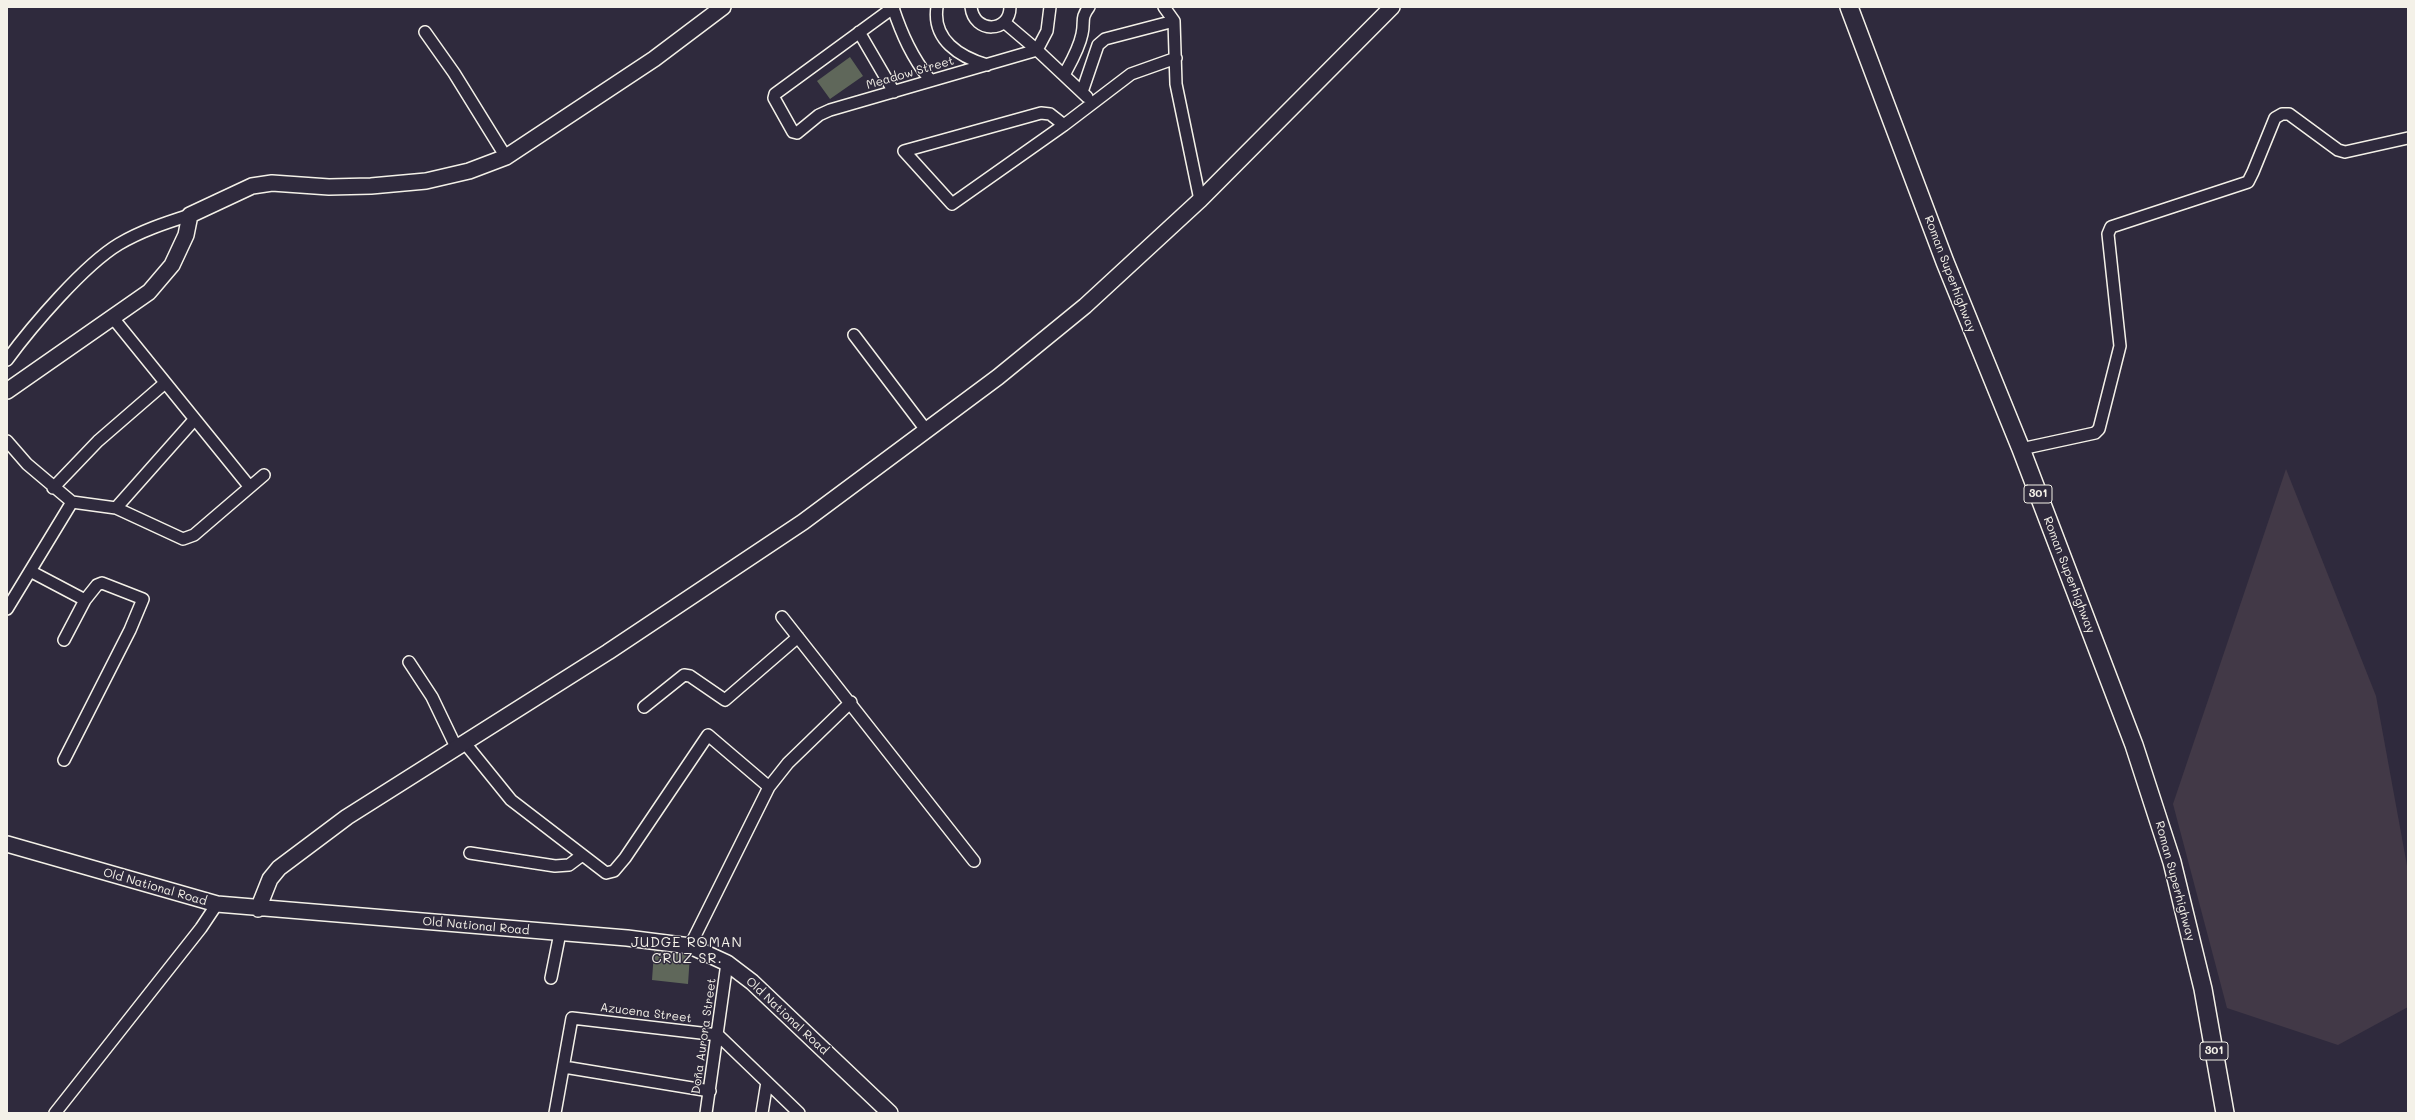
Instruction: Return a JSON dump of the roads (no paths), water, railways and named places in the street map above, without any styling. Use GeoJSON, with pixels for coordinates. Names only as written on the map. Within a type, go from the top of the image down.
{"type":"FeatureCollection","features":[{"type":"Feature","properties":{"kind":"main road","name":"Roman Superhighway"},"geometry":{"type":"LineString","coordinates":[[1849,7],[1945,262],[2020,449],[2134,745],[2172,862],[2203,989],[2225,1113]]}},
{"type":"Feature","properties":{"kind":"street"},"geometry":{"type":"LineString","coordinates":[[7,360],[71,286],[103,255],[143,232],[190,215],[252,186],[272,183],[329,187],[371,186],[426,181],[469,171],[506,157],[654,59],[723,7]]}},
{"type":"Feature","properties":{"kind":"street"},"geometry":{"type":"LineString","coordinates":[[894,92],[858,32],[894,7],[906,45],[930,80]]}},
{"type":"Feature","properties":{"kind":"street"},"geometry":{"type":"LineString","coordinates":[[938,7],[937,24],[945,40],[956,52],[969,60],[990,65]]}},
{"type":"Feature","properties":{"kind":"street"},"geometry":{"type":"LineString","coordinates":[[971,7],[975,20],[980,24],[992,27],[1004,22],[1008,17],[1010,7]]}},
{"type":"Feature","properties":{"kind":"street"},"geometry":{"type":"LineString","coordinates":[[1038,50],[1047,31],[1050,7]]}},
{"type":"Feature","properties":{"kind":"street"},"geometry":{"type":"LineString","coordinates":[[1064,75],[1076,53],[1083,33],[1083,16],[1089,7]]}},
{"type":"Feature","properties":{"kind":"street"},"geometry":{"type":"LineString","coordinates":[[1164,7],[1174,21],[1176,84],[1200,200]]}},
{"type":"Feature","properties":{"kind":"street"},"geometry":{"type":"LineString","coordinates":[[258,909],[270,879],[298,853],[347,817],[608,652],[803,522],[998,377],[1085,306],[1200,200],[1392,7]]}},
{"type":"Feature","properties":{"kind":"street"},"geometry":{"type":"LineString","coordinates":[[1082,92],[1098,45],[1106,39],[1174,21]]}},
{"type":"Feature","properties":{"kind":"street"},"geometry":{"type":"LineString","coordinates":[[1004,22],[1038,50],[1093,103]]}},
{"type":"Feature","properties":{"kind":"street"},"geometry":{"type":"LineString","coordinates":[[425,32],[454,73],[506,157]]}},
{"type":"Feature","properties":{"kind":"street","name":"Meadow Street"},"geometry":{"type":"LineString","coordinates":[[858,32],[775,94],[774,98],[795,133],[830,110],[1038,50]]}},
{"type":"Feature","properties":{"kind":"street"},"geometry":{"type":"LineString","coordinates":[[1064,125],[1050,114],[1041,113],[904,151],[952,204],[1064,125],[1131,74],[1176,58]]}},
{"type":"Feature","properties":{"kind":"street"},"geometry":{"type":"LineString","coordinates":[[2020,449],[2094,433],[2099,429],[2120,346],[2108,234],[2111,227],[2248,182],[2275,118],[2282,114],[2288,114],[2338,150],[2345,152],[2408,138]]}},
{"type":"Feature","properties":{"kind":"street"},"geometry":{"type":"LineString","coordinates":[[7,391],[150,292],[172,265],[186,235],[190,215]]}},
{"type":"Feature","properties":{"kind":"street"},"geometry":{"type":"LineString","coordinates":[[113,318],[194,420],[249,486]]}},
{"type":"Feature","properties":{"kind":"street"},"geometry":{"type":"LineString","coordinates":[[854,335],[926,430]]}},
{"type":"Feature","properties":{"kind":"street"},"geometry":{"type":"LineString","coordinates":[[53,488],[98,441],[165,383]]}},
{"type":"Feature","properties":{"kind":"street"},"geometry":{"type":"LineString","coordinates":[[116,508],[181,432],[194,420]]}},
{"type":"Feature","properties":{"kind":"street"},"geometry":{"type":"LineString","coordinates":[[7,441],[27,464],[53,488],[72,502],[116,508],[183,539],[194,535],[249,486],[264,475]]}},
{"type":"Feature","properties":{"kind":"street"},"geometry":{"type":"LineString","coordinates":[[7,609],[72,502]]}},
{"type":"Feature","properties":{"kind":"street"},"geometry":{"type":"LineString","coordinates":[[30,571],[85,600]]}},
{"type":"Feature","properties":{"kind":"street"},"geometry":{"type":"LineString","coordinates":[[64,640],[85,600],[97,585],[102,584],[143,599],[130,630],[64,760]]}},
{"type":"Feature","properties":{"kind":"street"},"geometry":{"type":"LineString","coordinates":[[782,617],[851,702],[974,861]]}},
{"type":"Feature","properties":{"kind":"street"},"geometry":{"type":"LineString","coordinates":[[644,707],[684,675],[690,676],[725,700],[798,637]]}},
{"type":"Feature","properties":{"kind":"street"},"geometry":{"type":"LineString","coordinates":[[409,662],[432,697],[460,745],[511,800],[581,856],[606,873],[614,871],[625,858],[708,736],[769,787]]}},
{"type":"Feature","properties":{"kind":"street"},"geometry":{"type":"LineString","coordinates":[[690,946],[769,787],[788,764],[851,702]]}},
{"type":"Feature","properties":{"kind":"street","name":"Old National Road"},"geometry":{"type":"LineString","coordinates":[[7,844],[216,904],[258,909],[560,933],[690,946],[727,963],[787,1013],[890,1113]]}},
{"type":"Feature","properties":{"kind":"street"},"geometry":{"type":"LineString","coordinates":[[470,853],[555,866],[569,865],[581,856]]}},
{"type":"Feature","properties":{"kind":"street"},"geometry":{"type":"LineString","coordinates":[[56,1113],[201,928],[216,904]]}},
{"type":"Feature","properties":{"kind":"street"},"geometry":{"type":"LineString","coordinates":[[550,978],[560,933]]}},
{"type":"Feature","properties":{"kind":"street","name":"Doña Aurora Street"},"geometry":{"type":"LineString","coordinates":[[706,1113],[727,963]]}},
{"type":"Feature","properties":{"kind":"street","name":"Azucena Street"},"geometry":{"type":"LineString","coordinates":[[564,1067],[572,1018],[718,1035]]}},
{"type":"Feature","properties":{"kind":"street"},"geometry":{"type":"LineString","coordinates":[[718,1035],[799,1113]]}},
{"type":"Feature","properties":{"kind":"street"},"geometry":{"type":"LineString","coordinates":[[555,1113],[564,1067],[710,1091]]}},
{"type":"Feature","properties":{"kind":"street"},"geometry":{"type":"LineString","coordinates":[[762,1113],[766,1082]]}},
{"type":"Feature","properties":{"kind":"district","name":"JUDGE ROMAN CRUZ SR."},"geometry":{"type":"Point","coordinates":[687,952]}}]}
